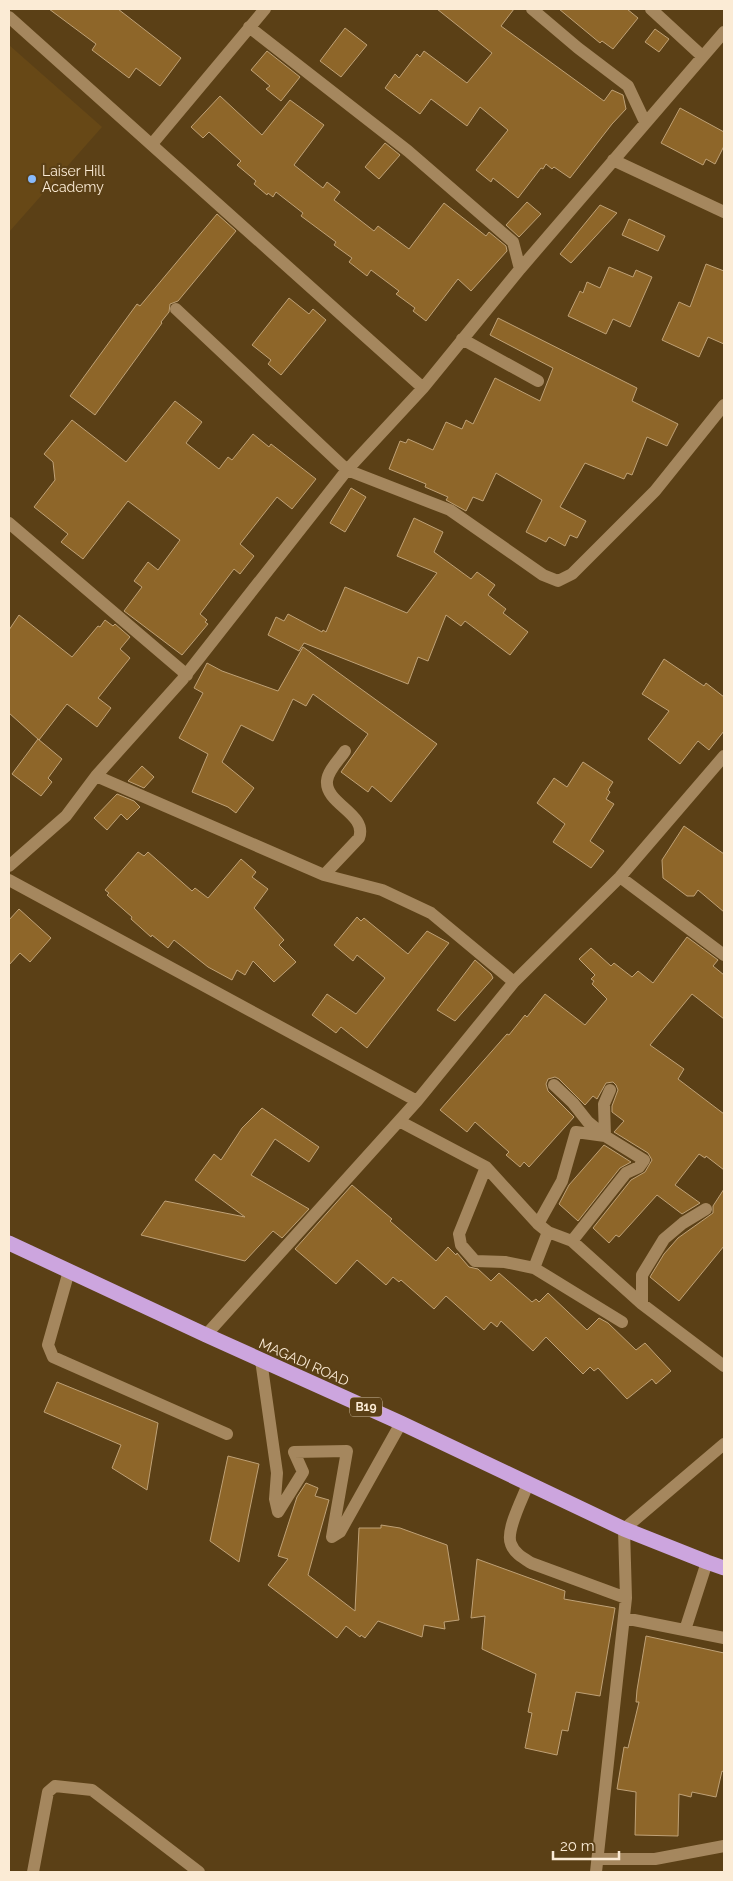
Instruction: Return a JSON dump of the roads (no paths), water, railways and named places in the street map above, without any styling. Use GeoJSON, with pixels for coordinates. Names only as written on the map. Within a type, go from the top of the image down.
{"type":"FeatureCollection","features":[{"type":"Feature","properties":{"kind":"highway","name":"MAGADI ROAD"},"geometry":{"type":"LineString","coordinates":[[9,1243],[401,1423],[624,1529],[724,1568]]}},
{"type":"Feature","properties":{"kind":"street"},"geometry":{"type":"LineString","coordinates":[[152,144],[265,9]]}},
{"type":"Feature","properties":{"kind":"street"},"geometry":{"type":"LineString","coordinates":[[532,9],[578,48],[628,86],[646,122]]}},
{"type":"Feature","properties":{"kind":"street"},"geometry":{"type":"LineString","coordinates":[[651,9],[702,56]]}},
{"type":"Feature","properties":{"kind":"street"},"geometry":{"type":"LineString","coordinates":[[9,17],[423,388]]}},
{"type":"Feature","properties":{"kind":"street"},"geometry":{"type":"LineString","coordinates":[[249,27],[408,151],[513,242],[520,269]]}},
{"type":"Feature","properties":{"kind":"street"},"geometry":{"type":"LineString","coordinates":[[9,866],[66,816],[96,776],[187,675],[347,470],[423,388],[520,269],[724,32]]}},
{"type":"Feature","properties":{"kind":"street"},"geometry":{"type":"LineString","coordinates":[[613,160],[724,212]]}},
{"type":"Feature","properties":{"kind":"street"},"geometry":{"type":"LineString","coordinates":[[176,309],[347,470],[450,510],[543,576],[558,581],[572,574],[656,491],[724,405]]}},
{"type":"Feature","properties":{"kind":"street"},"geometry":{"type":"LineString","coordinates":[[462,339],[538,381]]}},
{"type":"Feature","properties":{"kind":"street"},"geometry":{"type":"LineString","coordinates":[[9,523],[187,675]]}},
{"type":"Feature","properties":{"kind":"street"},"geometry":{"type":"LineString","coordinates":[[324,875],[359,838],[361,832],[360,825],[328,787],[327,780],[329,774],[346,751]]}},
{"type":"Feature","properties":{"kind":"street"},"geometry":{"type":"LineString","coordinates":[[206,1335],[417,1101],[514,982],[620,877],[724,756]]}},
{"type":"Feature","properties":{"kind":"street"},"geometry":{"type":"LineString","coordinates":[[96,776],[324,875],[382,890],[431,913],[514,982]]}},
{"type":"Feature","properties":{"kind":"street"},"geometry":{"type":"LineString","coordinates":[[620,877],[724,955]]}},
{"type":"Feature","properties":{"kind":"street"},"geometry":{"type":"LineString","coordinates":[[9,880],[417,1101]]}},
{"type":"Feature","properties":{"kind":"street"},"geometry":{"type":"LineString","coordinates":[[554,1085],[573,1102],[588,1122],[605,1136],[644,1160],[639,1167],[626,1173],[572,1241]]}},
{"type":"Feature","properties":{"kind":"street"},"geometry":{"type":"LineString","coordinates":[[605,1136],[604,1104],[610,1090]]}},
{"type":"Feature","properties":{"kind":"street"},"geometry":{"type":"LineString","coordinates":[[399,1121],[486,1167],[543,1228],[572,1241],[642,1304],[724,1366]]}},
{"type":"Feature","properties":{"kind":"street"},"geometry":{"type":"LineString","coordinates":[[534,1268],[543,1228],[562,1181],[576,1132],[605,1136]]}},
{"type":"Feature","properties":{"kind":"street"},"geometry":{"type":"LineString","coordinates":[[486,1167],[459,1234],[461,1245],[474,1261],[506,1262],[534,1268],[622,1322]]}},
{"type":"Feature","properties":{"kind":"street"},"geometry":{"type":"LineString","coordinates":[[642,1304],[642,1275],[664,1239],[683,1222],[706,1209]]}},
{"type":"Feature","properties":{"kind":"street"},"geometry":{"type":"LineString","coordinates":[[69,1271],[48,1345],[54,1357],[227,1434]]}},
{"type":"Feature","properties":{"kind":"street"},"geometry":{"type":"LineString","coordinates":[[261,1360],[276,1473],[275,1499],[278,1512],[303,1472],[294,1452],[347,1451],[332,1537],[340,1532],[401,1423]]}},
{"type":"Feature","properties":{"kind":"street"},"geometry":{"type":"LineString","coordinates":[[596,1872],[626,1598],[624,1529],[724,1444]]}},
{"type":"Feature","properties":{"kind":"street"},"geometry":{"type":"LineString","coordinates":[[528,1484],[510,1529],[510,1543],[517,1554],[531,1563],[626,1598]]}},
{"type":"Feature","properties":{"kind":"street"},"geometry":{"type":"LineString","coordinates":[[685,1630],[707,1562]]}},
{"type":"Feature","properties":{"kind":"street"},"geometry":{"type":"LineString","coordinates":[[624,1618],[724,1638]]}},
{"type":"Feature","properties":{"kind":"street"},"geometry":{"type":"LineString","coordinates":[[33,1872],[48,1792],[55,1786],[92,1790],[199,1872]]}},
{"type":"Feature","properties":{"kind":"street"},"geometry":{"type":"LineString","coordinates":[[598,1859],[655,1859],[724,1846]]}},
{"type":"Feature","properties":{"kind":"place","name":"Laiser Hill Academy"},"geometry":{"type":"Point","coordinates":[32,179]}}]}
